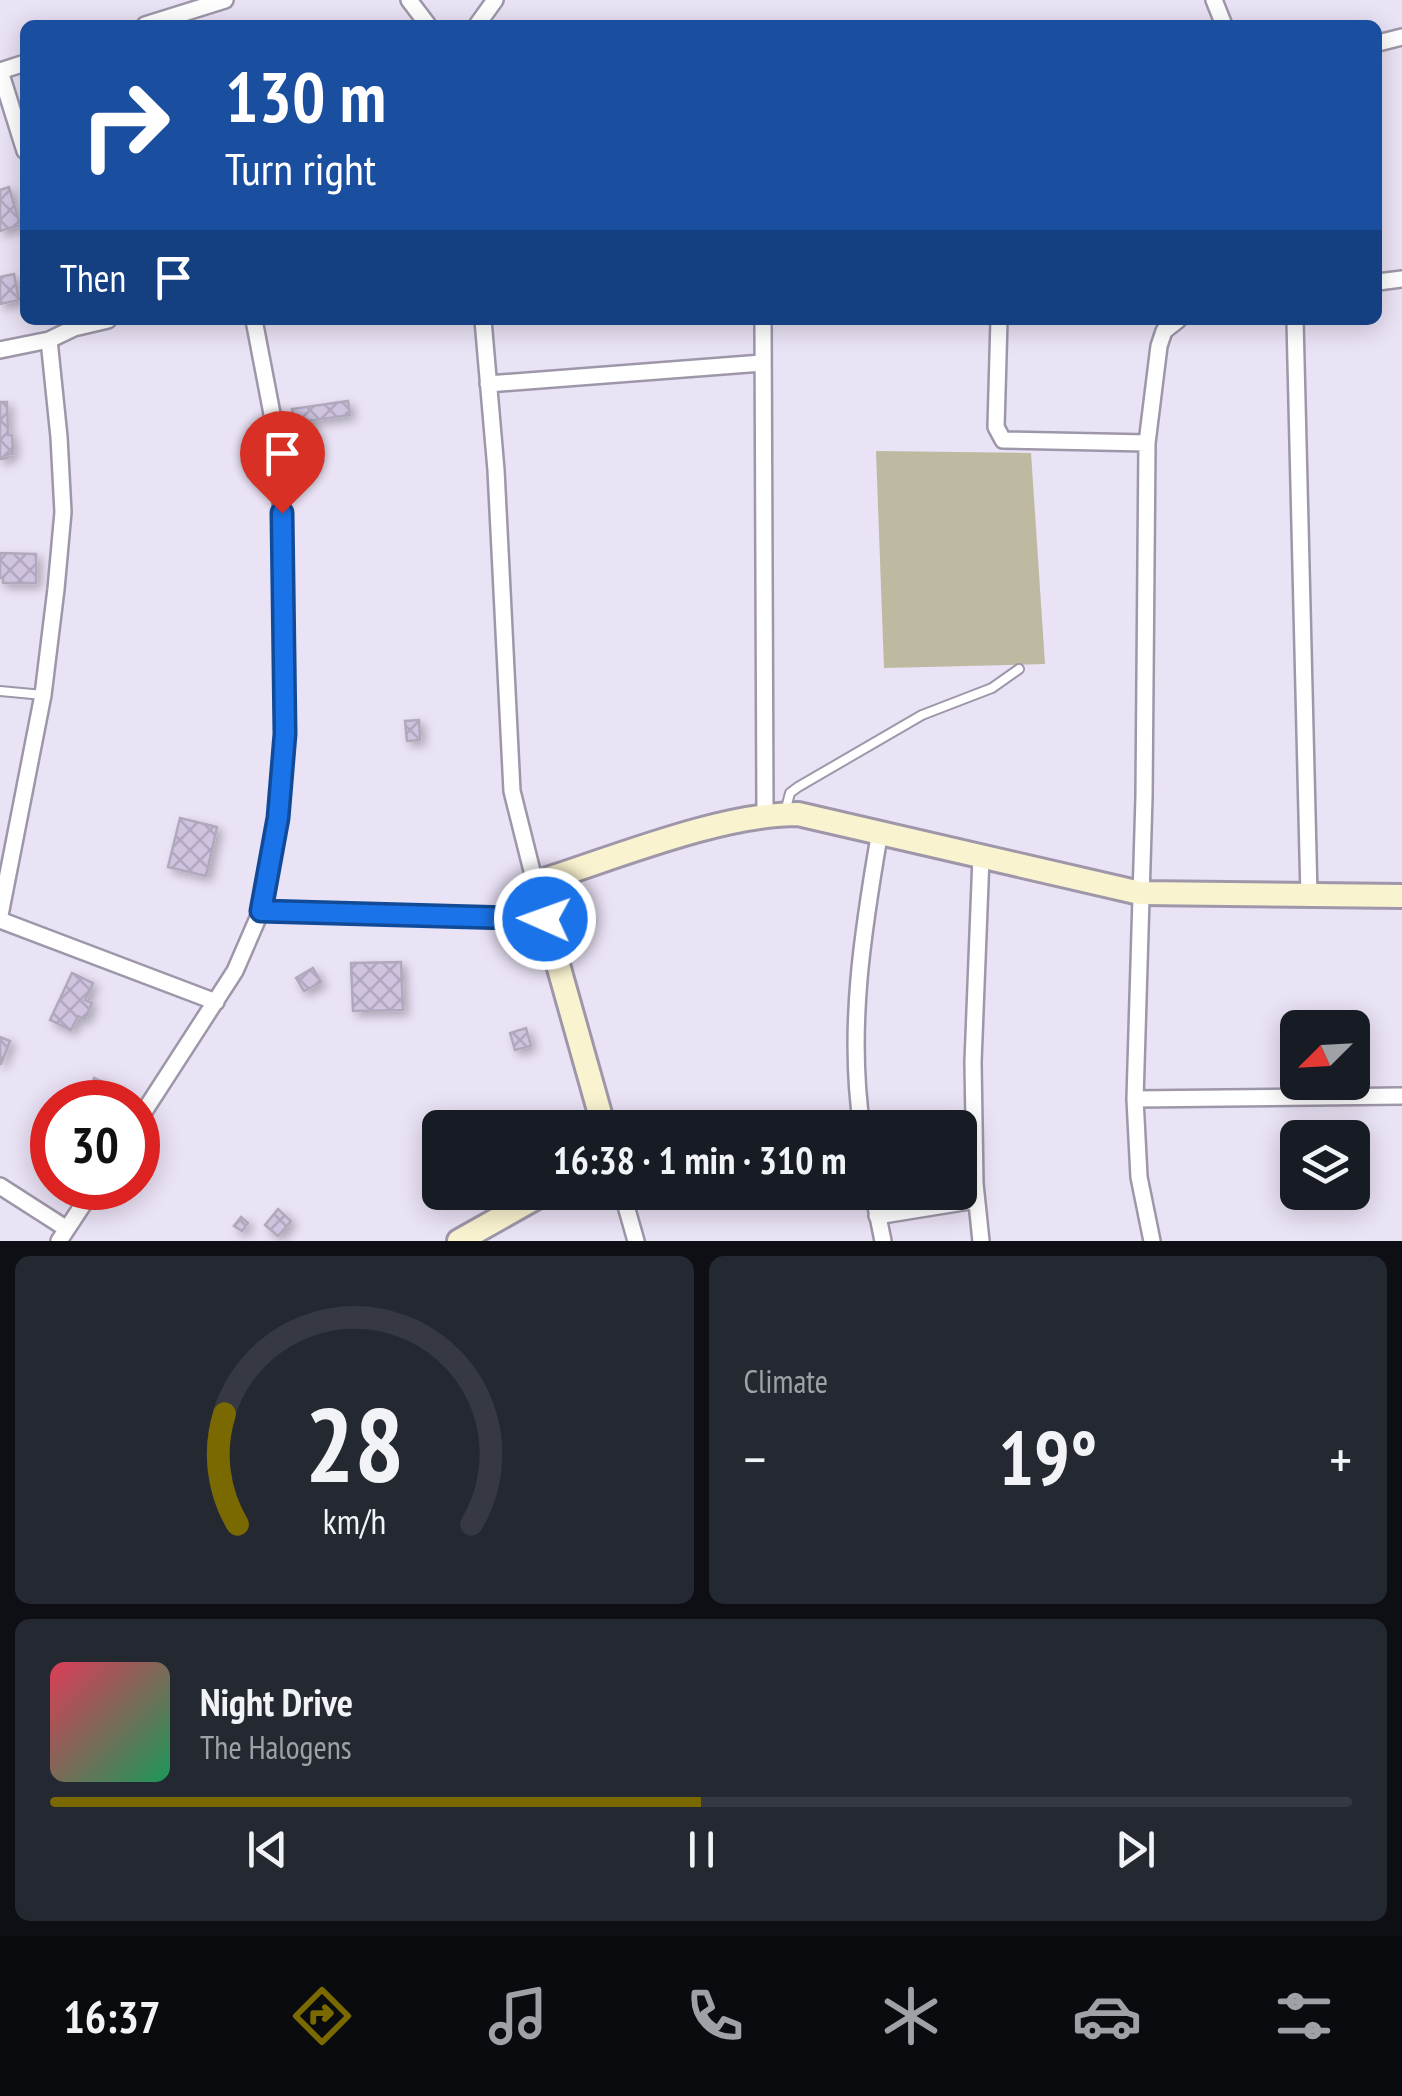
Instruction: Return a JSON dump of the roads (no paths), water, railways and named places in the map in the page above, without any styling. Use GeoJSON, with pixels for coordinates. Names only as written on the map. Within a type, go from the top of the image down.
{"type":"FeatureCollection","features":[{"type":"Feature","properties":{"kind":"street"},"geometry":{"type":"LineString","coordinates":[[161,20],[225,0]]}},
{"type":"Feature","properties":{"kind":"street"},"geometry":{"type":"LineString","coordinates":[[409,0],[424,20]]}},
{"type":"Feature","properties":{"kind":"street"},"geometry":{"type":"LineString","coordinates":[[0,71],[20,135]]}},
{"type":"Feature","properties":{"kind":"street"},"geometry":{"type":"LineString","coordinates":[[0,350],[48,340],[71,325]]}},
{"type":"Feature","properties":{"kind":"street"},"geometry":{"type":"LineString","coordinates":[[160,1088],[235,970],[261,911],[278,818],[285,734],[282,513],[273,419],[255,325]]}},
{"type":"Feature","properties":{"kind":"street"},"geometry":{"type":"LineString","coordinates":[[483,325],[512,791],[599,1110]]}},
{"type":"Feature","properties":{"kind":"street"},"geometry":{"type":"LineString","coordinates":[[763,325],[775,814]]}},
{"type":"Feature","properties":{"kind":"street"},"geometry":{"type":"LineString","coordinates":[[999,325],[996,428],[1003,440],[1147,443]]}},
{"type":"Feature","properties":{"kind":"street"},"geometry":{"type":"LineString","coordinates":[[1152,1241],[1139,1177],[1134,1100],[1144,797],[1147,443],[1160,346],[1164,331],[1172,325]]}},
{"type":"Feature","properties":{"kind":"street"},"geometry":{"type":"LineString","coordinates":[[1296,325],[1309,896]]}},
{"type":"Feature","properties":{"kind":"street"},"geometry":{"type":"LineString","coordinates":[[48,340],[59,437],[62,512],[43,695],[0,917],[216,1002]]}},
{"type":"Feature","properties":{"kind":"street"},"geometry":{"type":"LineString","coordinates":[[488,384],[762,364]]}},
{"type":"Feature","properties":{"kind":"street"},"geometry":{"type":"LineString","coordinates":[[534,883],[712,827],[775,814],[880,831],[1140,892],[1402,896]]}},
{"type":"Feature","properties":{"kind":"street"},"geometry":{"type":"LineString","coordinates":[[861,1110],[856,1032],[859,974],[880,831]]}},
{"type":"Feature","properties":{"kind":"street"},"geometry":{"type":"LineString","coordinates":[[974,1110],[982,857]]}},
{"type":"Feature","properties":{"kind":"street"},"geometry":{"type":"LineString","coordinates":[[261,911],[545,919]]}},
{"type":"Feature","properties":{"kind":"street"},"geometry":{"type":"LineString","coordinates":[[1134,1100],[1402,1096]]}},
{"type":"Feature","properties":{"kind":"street"},"geometry":{"type":"LineString","coordinates":[[0,1186],[63,1235],[79,1210]]}},
{"type":"Feature","properties":{"kind":"street"},"geometry":{"type":"LineString","coordinates":[[977,1208],[981,1241]]}},
{"type":"Feature","properties":{"kind":"street"},"geometry":{"type":"LineString","coordinates":[[459,1241],[514,1210]]}},
{"type":"Feature","properties":{"kind":"street"},"geometry":{"type":"LineString","coordinates":[[627,1210],[636,1241]]}},
{"type":"Feature","properties":{"kind":"street"},"geometry":{"type":"LineString","coordinates":[[876,1210],[883,1241]]}},
{"type":"Feature","properties":{"kind":"street"},"geometry":{"type":"LineString","coordinates":[[877,1216],[914,1210]]}},
{"type":"Feature","properties":{"kind":"lane"},"geometry":{"type":"LineString","coordinates":[[775,814],[798,787],[922,715],[992,688],[1018,670]]}},
{"type":"Feature","properties":{"kind":"lane"},"geometry":{"type":"LineString","coordinates":[[0,690],[43,695]]}}]}
